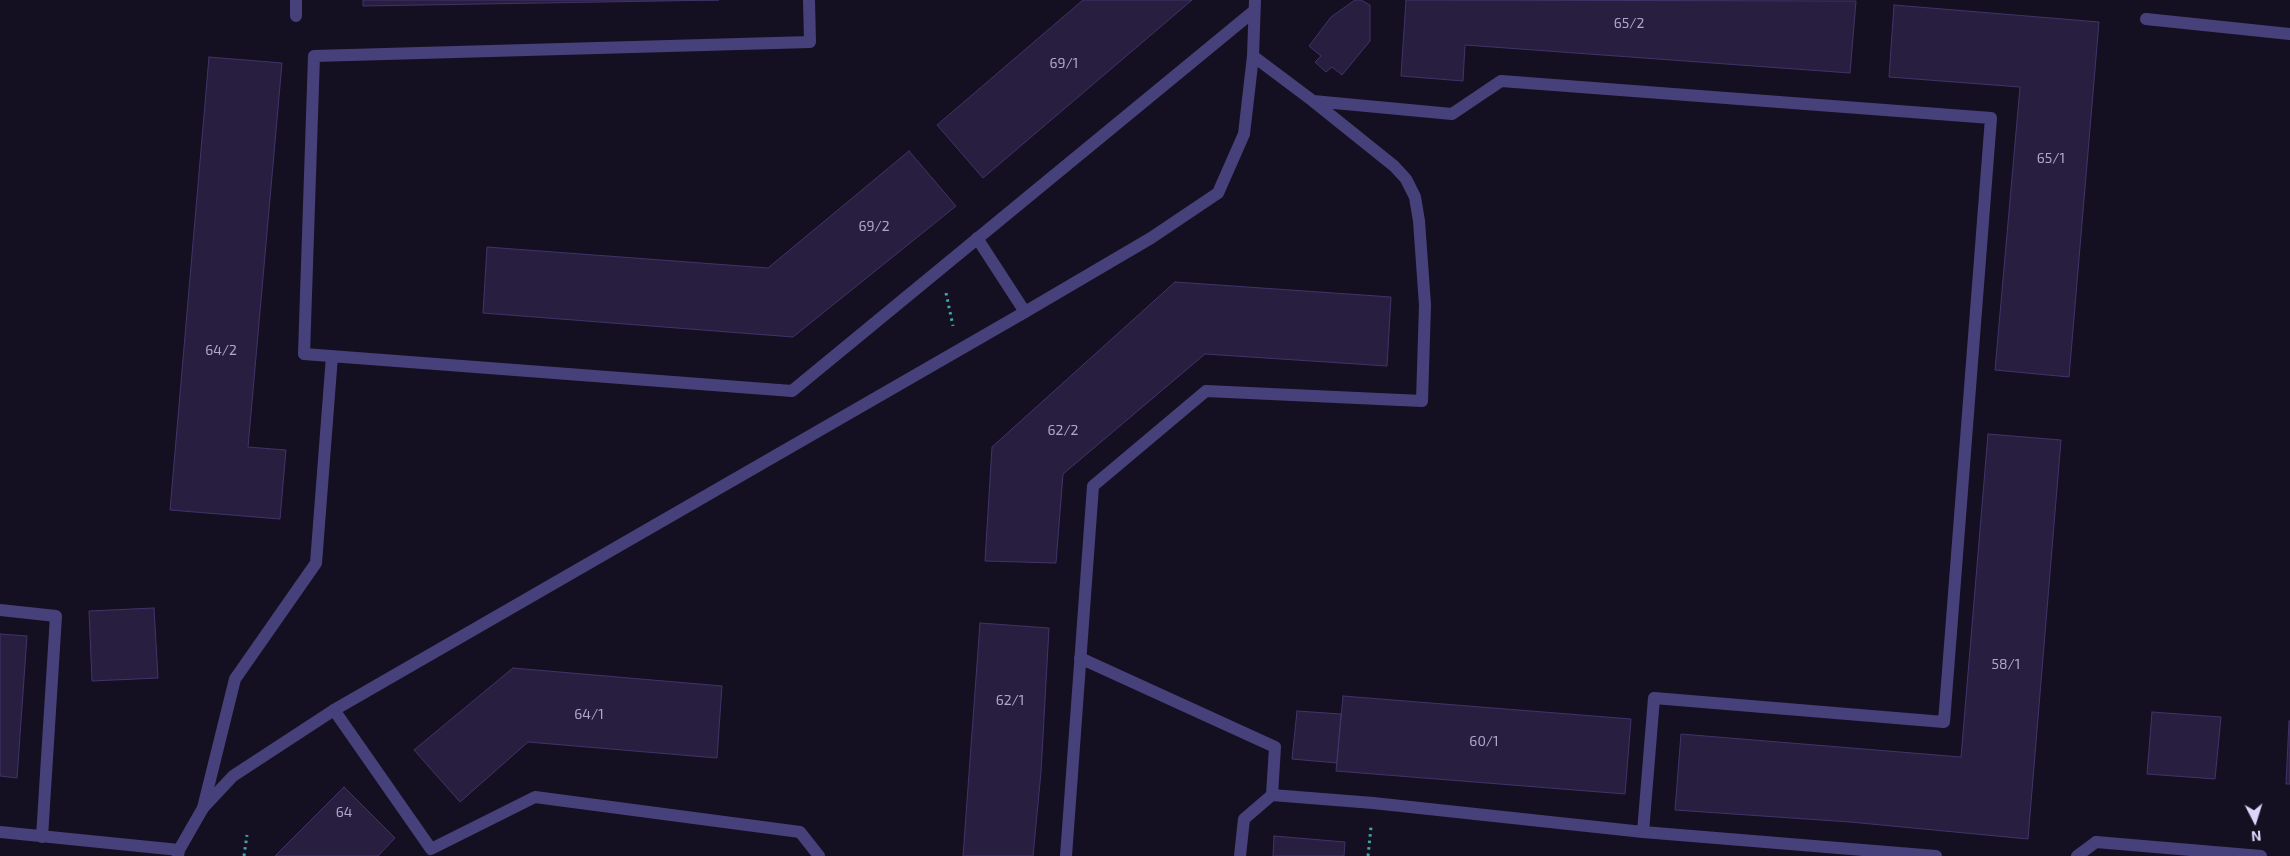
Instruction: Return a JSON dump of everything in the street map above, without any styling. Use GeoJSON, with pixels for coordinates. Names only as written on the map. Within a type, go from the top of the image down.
{"type":"FeatureCollection","features":[{"type":"Feature","properties":{"kind":"street"},"geometry":{"type":"LineString","coordinates":[[296,0],[296,16]]}},
{"type":"Feature","properties":{"kind":"street"},"geometry":{"type":"LineString","coordinates":[[809,0],[810,42],[314,56],[304,354],[792,391],[1254,6]]}},
{"type":"Feature","properties":{"kind":"street"},"geometry":{"type":"LineString","coordinates":[[0,832],[178,853],[203,808],[233,776],[334,710],[1151,238],[1218,193],[1244,134],[1253,56],[1254,6]]}},
{"type":"Feature","properties":{"kind":"street"},"geometry":{"type":"LineString","coordinates":[[2146,20],[2290,34]]}},
{"type":"Feature","properties":{"kind":"street"},"geometry":{"type":"LineString","coordinates":[[1066,856],[1093,486],[1206,391],[1422,401],[1425,305],[1422,251],[1415,197],[1406,179],[1394,166],[1253,56]]}},
{"type":"Feature","properties":{"kind":"street"},"geometry":{"type":"LineString","coordinates":[[1313,101],[1452,114],[1501,82],[1991,118],[1944,722],[1654,698],[1643,832]]}},
{"type":"Feature","properties":{"kind":"street"},"geometry":{"type":"LineString","coordinates":[[977,238],[1025,312]]}},
{"type":"Feature","properties":{"kind":"street"},"geometry":{"type":"LineString","coordinates":[[203,808],[235,679],[316,563],[332,356]]}},
{"type":"Feature","properties":{"kind":"street"},"geometry":{"type":"LineString","coordinates":[[0,610],[56,616],[42,837]]}},
{"type":"Feature","properties":{"kind":"street"},"geometry":{"type":"LineString","coordinates":[[1080,658],[1275,747],[1272,795]]}},
{"type":"Feature","properties":{"kind":"street"},"geometry":{"type":"LineString","coordinates":[[334,710],[427,853],[535,797],[800,832],[820,856]]}},
{"type":"Feature","properties":{"kind":"street"},"geometry":{"type":"LineString","coordinates":[[1240,856],[1244,819],[1272,795],[1373,803],[1643,832],[1936,856]]}},
{"type":"Feature","properties":{"kind":"street"},"geometry":{"type":"LineString","coordinates":[[2077,856],[2096,842],[2261,856]]}},
{"type":"Feature","properties":{"kind":"path"},"geometry":{"type":"LineString","coordinates":[[1368,856],[1373,803]]}},
{"type":"Feature","properties":{"kind":"path"},"geometry":{"type":"LineString","coordinates":[[244,856],[247,836]]}},
{"type":"Feature","properties":{"kind":"building"},"geometry":{"type":"Polygon","coordinates":[[[363,0],[719,0],[363,6],[363,0]]]}},
{"type":"Feature","properties":{"kind":"building"},"geometry":{"type":"Polygon","coordinates":[[[1083,0],[1192,0],[983,178],[937,125],[1083,0]]]}},
{"type":"Feature","properties":{"kind":"building"},"geometry":{"type":"Polygon","coordinates":[[[1355,0],[1361,0],[1370,5],[1370,41],[1342,75],[1332,67],[1326,72],[1315,62],[1321,56],[1309,46],[1331,17],[1355,0]]]}},
{"type":"Feature","properties":{"kind":"building"},"geometry":{"type":"Polygon","coordinates":[[[1406,0],[1856,1],[1850,73],[1465,45],[1463,81],[1401,76],[1406,0]]]}},
{"type":"Feature","properties":{"kind":"building"},"geometry":{"type":"Polygon","coordinates":[[[1894,5],[2099,22],[2069,377],[1995,370],[2020,87],[1889,77],[1894,5]]]}},
{"type":"Feature","properties":{"kind":"building"},"geometry":{"type":"Polygon","coordinates":[[[209,57],[282,63],[248,447],[286,450],[280,519],[170,510],[209,57]]]}},
{"type":"Feature","properties":{"kind":"building"},"geometry":{"type":"Polygon","coordinates":[[[909,151],[956,206],[793,337],[483,313],[487,247],[768,268],[909,151]]]}},
{"type":"Feature","properties":{"kind":"building"},"geometry":{"type":"Polygon","coordinates":[[[1175,282],[1391,297],[1387,366],[1205,354],[1063,474],[1056,563],[985,561],[992,447],[1175,282]]]}},
{"type":"Feature","properties":{"kind":"building"},"geometry":{"type":"Polygon","coordinates":[[[1988,434],[2061,440],[2028,839],[1850,822],[1675,810],[1681,734],[1961,757],[1988,434]]]}},
{"type":"Feature","properties":{"kind":"building"},"geometry":{"type":"Polygon","coordinates":[[[154,608],[158,678],[92,681],[89,611],[154,608]]]}},
{"type":"Feature","properties":{"kind":"building"},"geometry":{"type":"Polygon","coordinates":[[[980,623],[1049,628],[1041,772],[1033,856],[963,856],[980,623]]]}},
{"type":"Feature","properties":{"kind":"building"},"geometry":{"type":"Polygon","coordinates":[[[0,634],[27,636],[17,778],[0,776],[0,634]]]}},
{"type":"Feature","properties":{"kind":"building"},"geometry":{"type":"Polygon","coordinates":[[[513,668],[722,686],[717,758],[528,742],[460,802],[414,750],[513,668]]]}},
{"type":"Feature","properties":{"kind":"building"},"geometry":{"type":"Polygon","coordinates":[[[1343,696],[1631,719],[1625,794],[1336,771],[1343,696]]]}},
{"type":"Feature","properties":{"kind":"building"},"geometry":{"type":"Polygon","coordinates":[[[1297,711],[1341,714],[1337,763],[1292,759],[1297,711]]]}},
{"type":"Feature","properties":{"kind":"building"},"geometry":{"type":"Polygon","coordinates":[[[2152,712],[2221,717],[2215,779],[2147,774],[2152,712]]]}},
{"type":"Feature","properties":{"kind":"building"},"geometry":{"type":"Polygon","coordinates":[[[2289,721],[2290,784],[2286,784],[2289,721]]]}},
{"type":"Feature","properties":{"kind":"building"},"geometry":{"type":"Polygon","coordinates":[[[344,787],[395,838],[378,856],[275,856],[344,787]]]}},
{"type":"Feature","properties":{"kind":"building"},"geometry":{"type":"Polygon","coordinates":[[[1274,836],[1345,842],[1344,856],[1273,856],[1274,836]]]}}]}
